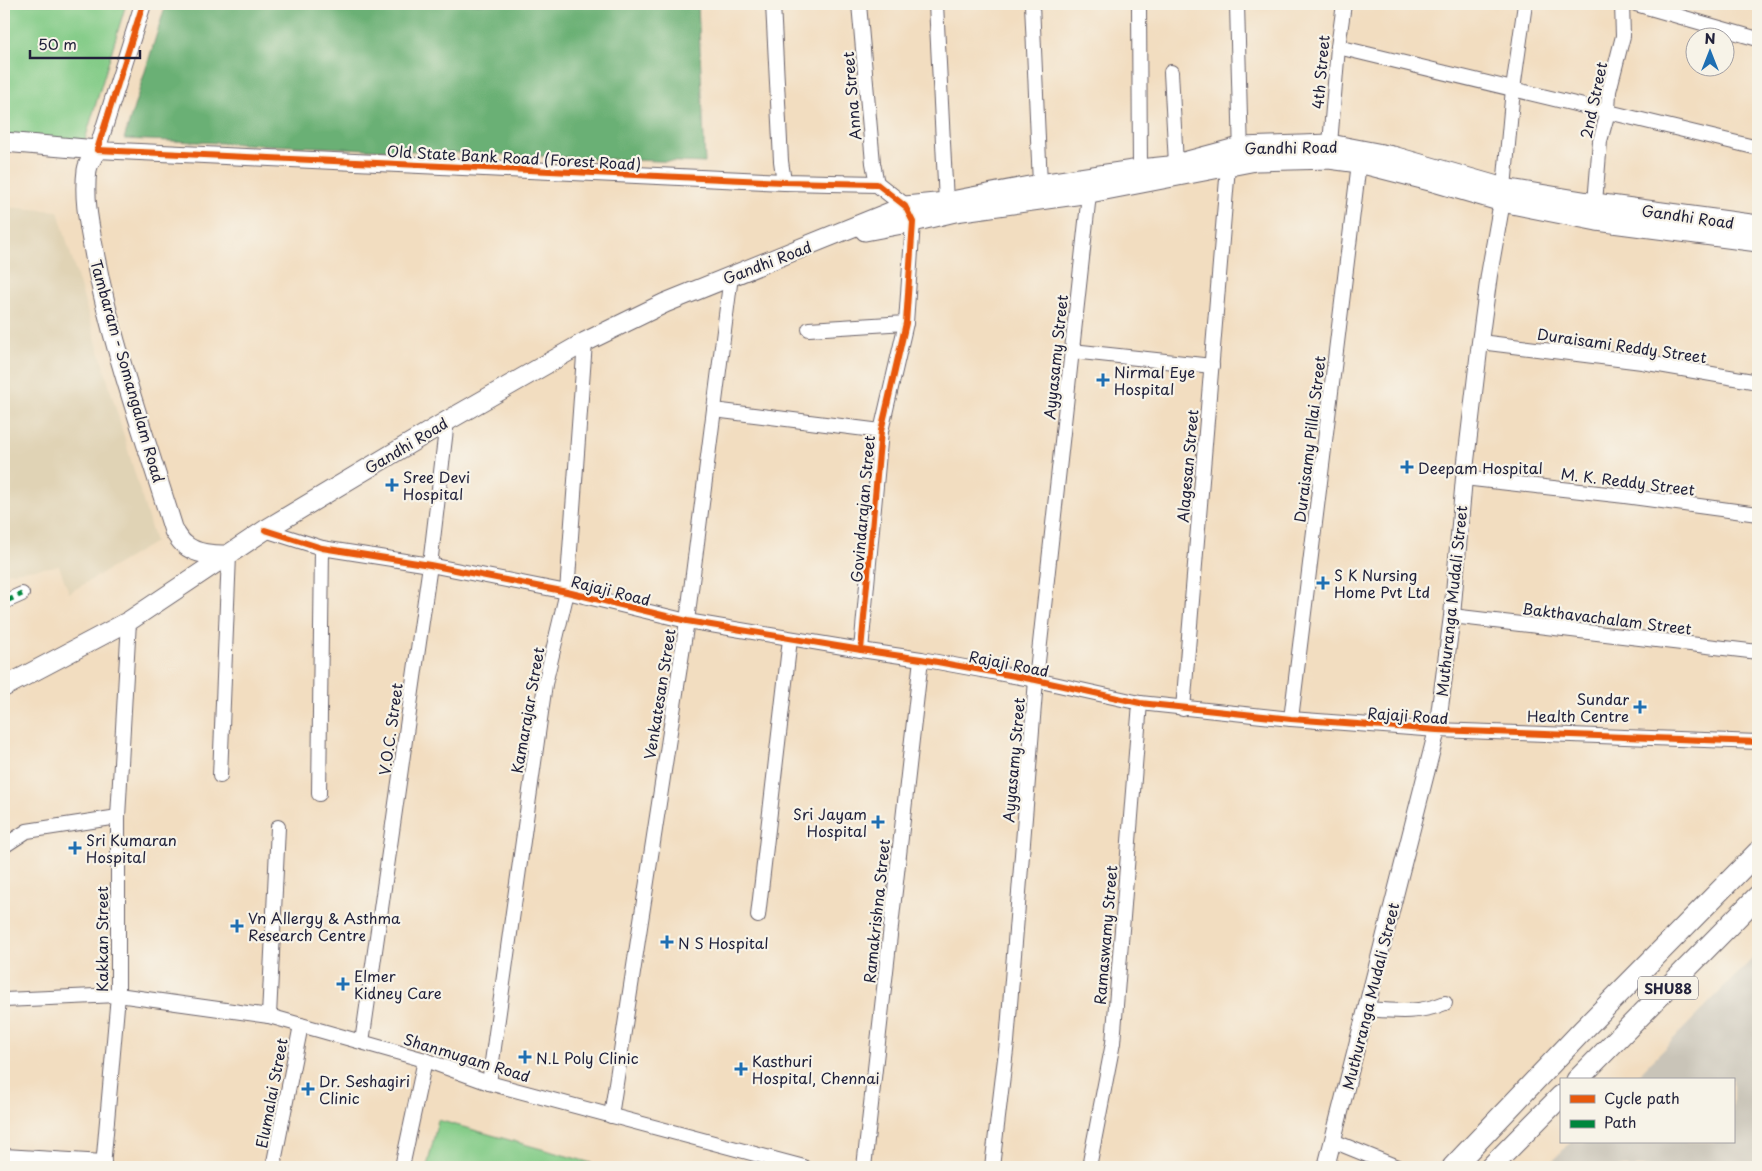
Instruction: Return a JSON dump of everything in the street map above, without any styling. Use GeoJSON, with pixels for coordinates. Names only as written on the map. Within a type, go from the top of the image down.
{"type":"FeatureCollection","features":[{"type":"Feature","properties":{"kind":"main road"},"geometry":{"type":"LineString","coordinates":[[4,142],[97,150]]}},
{"type":"Feature","properties":{"kind":"main road","name":"Gandhi Road"},"geometry":{"type":"LineString","coordinates":[[909,214],[955,212],[1090,185],[1330,144],[1393,156],[1503,195],[1597,221],[1758,242]]}},
{"type":"Feature","properties":{"kind":"main road","name":"Tambaram - Somangalam Road"},"geometry":{"type":"LineString","coordinates":[[97,150],[87,167],[85,187],[86,209],[101,286],[174,531],[184,545],[199,552],[213,555],[229,555]]}},
{"type":"Feature","properties":{"kind":"main road","name":"Gandhi Road"},"geometry":{"type":"LineString","coordinates":[[4,687],[128,621],[264,530],[447,421],[585,342],[665,303],[827,238],[946,202],[1040,184],[1090,185],[1140,169],[1176,164],[1237,159],[1256,161],[1329,159],[1359,163],[1430,181],[1503,195],[1595,204],[1758,225]]}},
{"type":"Feature","properties":{"kind":"main road","name":"SHU88"},"geometry":{"type":"LineString","coordinates":[[1453,1167],[1590,1023],[1758,852]]}},
{"type":"Feature","properties":{"kind":"main road","name":"SHU88"},"geometry":{"type":"LineString","coordinates":[[1579,1078],[1758,896]]}},
{"type":"Feature","properties":{"kind":"main road"},"geometry":{"type":"LineString","coordinates":[[1491,1167],[1560,1097]]}},
{"type":"Feature","properties":{"kind":"street"},"geometry":{"type":"LineString","coordinates":[[97,150],[143,4]]}},
{"type":"Feature","properties":{"kind":"street"},"geometry":{"type":"LineString","coordinates":[[773,4],[781,161],[784,182]]}},
{"type":"Feature","properties":{"kind":"street","name":"Anna Street"},"geometry":{"type":"LineString","coordinates":[[859,4],[873,163],[877,184]]}},
{"type":"Feature","properties":{"kind":"street"},"geometry":{"type":"LineString","coordinates":[[936,4],[946,202]]}},
{"type":"Feature","properties":{"kind":"street"},"geometry":{"type":"LineString","coordinates":[[1032,4],[1040,184]]}},
{"type":"Feature","properties":{"kind":"street"},"geometry":{"type":"LineString","coordinates":[[1139,4],[1140,169]]}},
{"type":"Feature","properties":{"kind":"street","name":"Alagesan Street"},"geometry":{"type":"LineString","coordinates":[[1183,709],[1212,366],[1237,159],[1237,4]]}},
{"type":"Feature","properties":{"kind":"street","name":"4th Street"},"geometry":{"type":"LineString","coordinates":[[1330,144],[1338,47],[1344,4]]}},
{"type":"Feature","properties":{"kind":"street"},"geometry":{"type":"LineString","coordinates":[[1503,195],[1513,90],[1525,4]]}},
{"type":"Feature","properties":{"kind":"street","name":"2nd Street"},"geometry":{"type":"LineString","coordinates":[[1595,204],[1600,141],[1608,112],[1609,91],[1624,36],[1622,4]]}},
{"type":"Feature","properties":{"kind":"street"},"geometry":{"type":"LineString","coordinates":[[1636,4],[1758,39]]}},
{"type":"Feature","properties":{"kind":"street"},"geometry":{"type":"LineString","coordinates":[[1338,47],[1758,148]]}},
{"type":"Feature","properties":{"kind":"street"},"geometry":{"type":"LineString","coordinates":[[1171,72],[1176,164]]}},
{"type":"Feature","properties":{"kind":"street","name":"Old State Bank Road (Forest Road)"},"geometry":{"type":"LineString","coordinates":[[97,150],[784,182],[877,184]]}},
{"type":"Feature","properties":{"kind":"street","name":"Duraisamy Pillai Street"},"geometry":{"type":"LineString","coordinates":[[1291,719],[1359,163]]}},
{"type":"Feature","properties":{"kind":"street"},"geometry":{"type":"LineString","coordinates":[[877,184],[909,214]]}},
{"type":"Feature","properties":{"kind":"street","name":"Ayyasamy Street"},"geometry":{"type":"LineString","coordinates":[[992,1167],[1007,1042],[1036,680],[1090,185]]}},
{"type":"Feature","properties":{"kind":"street","name":"Muthuranga Mudali Street"},"geometry":{"type":"LineString","coordinates":[[1326,1167],[1437,730],[1452,616],[1464,478],[1480,342],[1503,195]]}},
{"type":"Feature","properties":{"kind":"street","name":"Govindarajan Street"},"geometry":{"type":"LineString","coordinates":[[861,650],[881,431],[906,323],[909,214]]}},
{"type":"Feature","properties":{"kind":"street","name":"Venkatesan Street"},"geometry":{"type":"LineString","coordinates":[[611,1116],[686,621],[731,276]]}},
{"type":"Feature","properties":{"kind":"street"},"geometry":{"type":"LineString","coordinates":[[809,329],[906,323]]}},
{"type":"Feature","properties":{"kind":"street","name":"Kamarajar Street"},"geometry":{"type":"LineString","coordinates":[[489,1083],[545,684],[567,592],[585,342]]}},
{"type":"Feature","properties":{"kind":"street","name":"Duraisami Reddy Street"},"geometry":{"type":"LineString","coordinates":[[1480,342],[1642,362],[1758,382]]}},
{"type":"Feature","properties":{"kind":"street"},"geometry":{"type":"LineString","coordinates":[[1072,351],[1212,366]]}},
{"type":"Feature","properties":{"kind":"street"},"geometry":{"type":"LineString","coordinates":[[714,410],[881,431]]}},
{"type":"Feature","properties":{"kind":"street","name":"V.O.C. Street"},"geometry":{"type":"LineString","coordinates":[[362,1042],[430,565],[447,421]]}},
{"type":"Feature","properties":{"kind":"street","name":"M. K. Reddy Street"},"geometry":{"type":"LineString","coordinates":[[1464,478],[1625,496],[1758,514]]}},
{"type":"Feature","properties":{"kind":"street","name":"Rajaji Road"},"geometry":{"type":"LineString","coordinates":[[264,530],[322,548],[430,565],[567,592],[686,621],[921,659],[1036,680],[1140,703],[1291,719],[1437,730],[1758,742]]}},
{"type":"Feature","properties":{"kind":"street"},"geometry":{"type":"LineString","coordinates":[[320,794],[322,548]]}},
{"type":"Feature","properties":{"kind":"street"},"geometry":{"type":"LineString","coordinates":[[220,776],[229,555]]}},
{"type":"Feature","properties":{"kind":"street"},"geometry":{"type":"LineString","coordinates":[[4,602],[22,594]]}},
{"type":"Feature","properties":{"kind":"street","name":"Bakthavachalam Street"},"geometry":{"type":"LineString","coordinates":[[1452,616],[1758,652]]}},
{"type":"Feature","properties":{"kind":"street","name":"Kakkan Street"},"geometry":{"type":"LineString","coordinates":[[104,1165],[118,995],[118,817],[128,621]]}},
{"type":"Feature","properties":{"kind":"street"},"geometry":{"type":"LineString","coordinates":[[758,916],[790,638]]}},
{"type":"Feature","properties":{"kind":"street","name":"Ramakrishna Street"},"geometry":{"type":"LineString","coordinates":[[864,1167],[921,659]]}},
{"type":"Feature","properties":{"kind":"street","name":"Ramaswamy Street"},"geometry":{"type":"LineString","coordinates":[[1089,1167],[1113,1043],[1140,703]]}},
{"type":"Feature","properties":{"kind":"street"},"geometry":{"type":"LineString","coordinates":[[4,846],[28,831],[118,817]]}},
{"type":"Feature","properties":{"kind":"street"},"geometry":{"type":"LineString","coordinates":[[269,1016],[278,827]]}},
{"type":"Feature","properties":{"kind":"street","name":"Shanmugam Road"},"geometry":{"type":"LineString","coordinates":[[4,1000],[118,995],[269,1016],[425,1060],[489,1083],[804,1167]]}},
{"type":"Feature","properties":{"kind":"street"},"geometry":{"type":"LineString","coordinates":[[1367,1009],[1409,1012],[1432,1009],[1445,1004]]}},
{"type":"Feature","properties":{"kind":"street","name":"Elumalai Street"},"geometry":{"type":"LineString","coordinates":[[273,1167],[301,1025]]}},
{"type":"Feature","properties":{"kind":"street"},"geometry":{"type":"LineString","coordinates":[[402,1167],[425,1060]]}},
{"type":"Feature","properties":{"kind":"street"},"geometry":{"type":"LineString","coordinates":[[1333,1141],[1397,1167]]}},
{"type":"Feature","properties":{"kind":"street"},"geometry":{"type":"LineString","coordinates":[[4,1156],[104,1165]]}},
{"type":"Feature","properties":{"kind":"shaded area"},"geometry":{"type":"Polygon","coordinates":[[[4,207],[58,211],[155,542],[69,593],[59,566],[4,573],[4,207]]]}},
{"type":"Feature","properties":{"kind":"shaded area"},"geometry":{"type":"Polygon","coordinates":[[[1758,953],[1758,1167],[1546,1167],[1569,1144],[1734,1144],[1734,1078],[1635,1078],[1758,953]]]}},
{"type":"Feature","properties":{"kind":"green space"},"geometry":{"type":"Polygon","coordinates":[[[4,4],[126,4],[84,143],[4,135],[4,4]]]}},
{"type":"Feature","properties":{"kind":"green space"},"geometry":{"type":"Polygon","coordinates":[[[166,4],[698,4],[705,163],[124,139],[166,4]]]}},
{"type":"Feature","properties":{"kind":"green space"},"geometry":{"type":"Polygon","coordinates":[[[438,1120],[606,1167],[427,1167],[438,1120]]]}},
{"type":"Feature","properties":{"kind":"marked path"},"geometry":{"type":"LineString","coordinates":[[4,602],[22,594]]}},
{"type":"Feature","properties":{"kind":"cycle path"},"geometry":{"type":"LineString","coordinates":[[143,4],[97,150],[784,182],[877,184],[905,206],[913,222],[906,323],[881,431],[861,650]]}},
{"type":"Feature","properties":{"kind":"cycle path"},"geometry":{"type":"LineString","coordinates":[[265,530],[322,548],[430,565],[567,592],[687,621],[921,659],[1036,680],[1140,703],[1291,719],[1437,730],[1758,742]]}},
{"type":"Feature","properties":{"kind":"place","name":"Nirmal Eye Hospital"},"geometry":{"type":"Point","coordinates":[1103,380]}},
{"type":"Feature","properties":{"kind":"place","name":"Deepam Hospital"},"geometry":{"type":"Point","coordinates":[1407,467]}},
{"type":"Feature","properties":{"kind":"place","name":"Sree Devi Hospital"},"geometry":{"type":"Point","coordinates":[392,485]}},
{"type":"Feature","properties":{"kind":"place","name":"S K Nursing Home Pvt Ltd"},"geometry":{"type":"Point","coordinates":[1323,583]}},
{"type":"Feature","properties":{"kind":"place","name":"Sundar Health Centre"},"geometry":{"type":"Point","coordinates":[1640,707]}},
{"type":"Feature","properties":{"kind":"place","name":"Sri Jayam Hospital"},"geometry":{"type":"Point","coordinates":[878,822]}},
{"type":"Feature","properties":{"kind":"place","name":"Sri Kumaran Hospital"},"geometry":{"type":"Point","coordinates":[75,848]}},
{"type":"Feature","properties":{"kind":"place","name":"Vn Allergy & Asthma Research Centre"},"geometry":{"type":"Point","coordinates":[237,926]}},
{"type":"Feature","properties":{"kind":"place","name":"N S Hospital"},"geometry":{"type":"Point","coordinates":[667,942]}},
{"type":"Feature","properties":{"kind":"place","name":"Elmer Kidney Care"},"geometry":{"type":"Point","coordinates":[343,984]}},
{"type":"Feature","properties":{"kind":"place","name":"N.L Poly Clinic"},"geometry":{"type":"Point","coordinates":[525,1057]}},
{"type":"Feature","properties":{"kind":"place","name":"Kasthuri Hospital, Chennai"},"geometry":{"type":"Point","coordinates":[741,1069]}},
{"type":"Feature","properties":{"kind":"place","name":"Dr. Seshagiri Clinic"},"geometry":{"type":"Point","coordinates":[308,1089]}}]}
